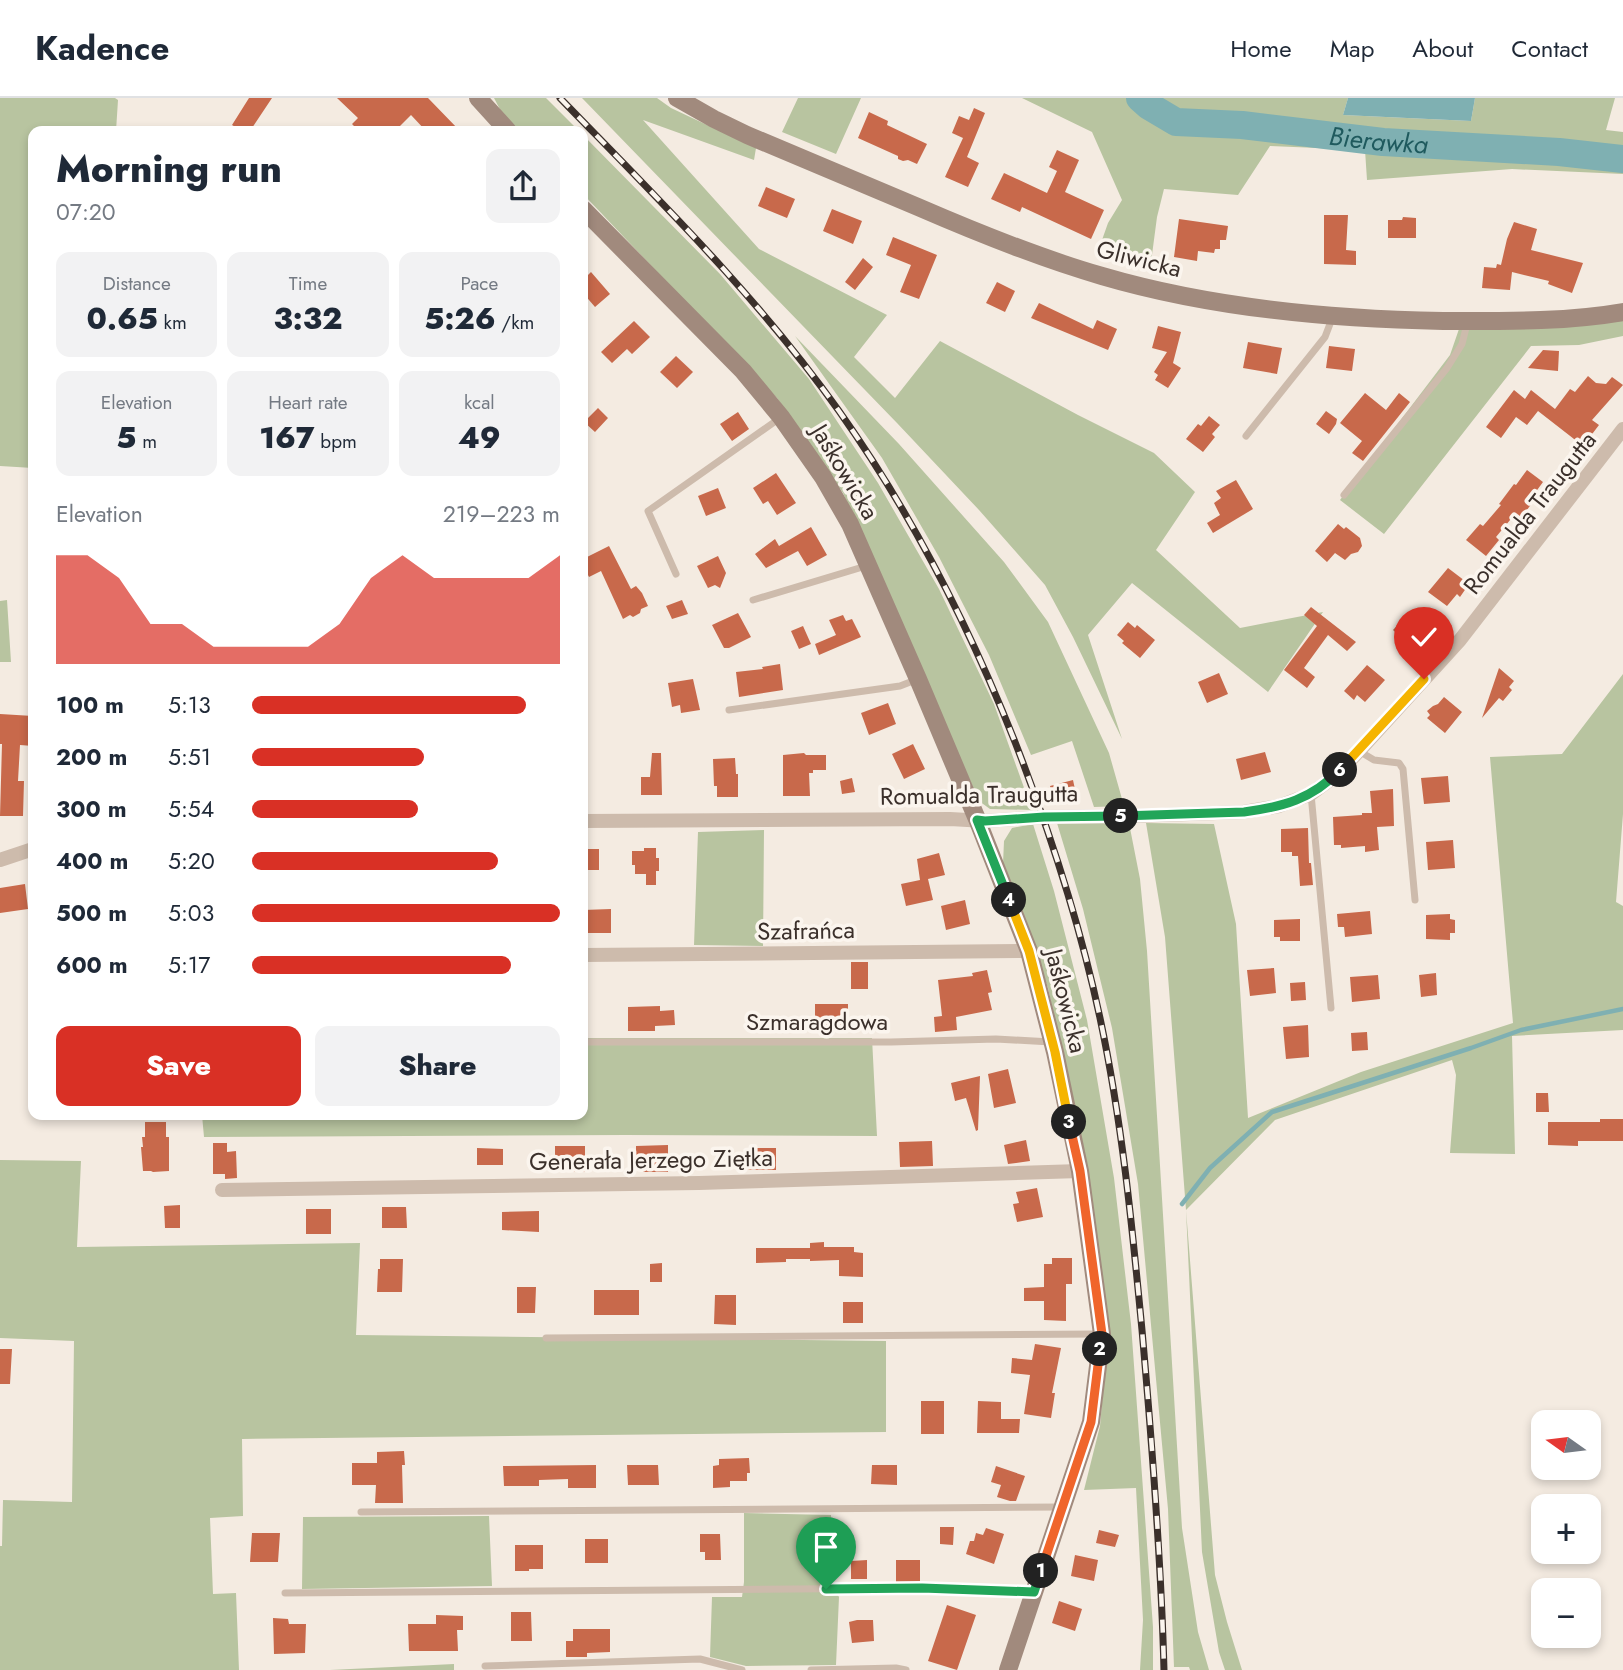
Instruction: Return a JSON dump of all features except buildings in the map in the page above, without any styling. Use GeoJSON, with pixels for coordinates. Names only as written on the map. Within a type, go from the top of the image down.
{"type":"FeatureCollection","features":[{"type":"Feature","properties":{"kind":"street"},"geometry":{"type":"LineString","coordinates":[[478,98],[503,126]]}},
{"type":"Feature","properties":{"kind":"street","name":"Gliwicka"},"geometry":{"type":"LineString","coordinates":[[677,98],[714,120],[747,135],[1043,258],[1103,277],[1163,291],[1226,303],[1409,320],[1562,318],[1605,316],[1623,312]]}},
{"type":"Feature","properties":{"kind":"street","name":"Jaśkowicka"},"geometry":{"type":"LineString","coordinates":[[588,214],[743,371],[781,417],[823,477],[850,524],[869,566],[977,820],[1029,951],[1080,1171],[1102,1334],[1091,1422],[1008,1670]]}},
{"type":"Feature","properties":{"kind":"street","name":"Romualda Traugutta"},"geometry":{"type":"LineString","coordinates":[[588,821],[1000,820],[1244,812],[1279,806],[1311,794],[1335,776],[1461,640],[1623,429]]}},
{"type":"Feature","properties":{"kind":"street"},"geometry":{"type":"LineString","coordinates":[[0,860],[28,851]]}},
{"type":"Feature","properties":{"kind":"street","name":"Szafrańca"},"geometry":{"type":"LineString","coordinates":[[588,955],[1029,951]]}},
{"type":"Feature","properties":{"kind":"street","name":"Generała Jerzego Ziętka"},"geometry":{"type":"LineString","coordinates":[[222,1190],[699,1183],[1080,1171]]}},
{"type":"Feature","properties":{"kind":"lane"},"geometry":{"type":"LineString","coordinates":[[1246,436],[1325,337],[1333,315]]}},
{"type":"Feature","properties":{"kind":"lane"},"geometry":{"type":"LineString","coordinates":[[1344,495],[1447,368],[1462,344],[1468,321]]}},
{"type":"Feature","properties":{"kind":"lane"},"geometry":{"type":"LineString","coordinates":[[676,574],[648,511],[781,417]]}},
{"type":"Feature","properties":{"kind":"lane"},"geometry":{"type":"LineString","coordinates":[[752,600],[869,566]]}},
{"type":"Feature","properties":{"kind":"lane"},"geometry":{"type":"LineString","coordinates":[[729,710],[900,686],[918,679]]}},
{"type":"Feature","properties":{"kind":"lane"},"geometry":{"type":"LineString","coordinates":[[1359,751],[1374,760],[1399,763],[1404,769],[1415,900]]}},
{"type":"Feature","properties":{"kind":"lane"},"geometry":{"type":"LineString","coordinates":[[1311,794],[1331,1009]]}},
{"type":"Feature","properties":{"kind":"lane","name":"Szmaragdowa"},"geometry":{"type":"LineString","coordinates":[[588,1042],[891,1042],[996,1039],[1052,1042]]}},
{"type":"Feature","properties":{"kind":"lane"},"geometry":{"type":"LineString","coordinates":[[546,1338],[1102,1334]]}},
{"type":"Feature","properties":{"kind":"lane"},"geometry":{"type":"LineString","coordinates":[[361,1512],[1063,1507]]}},
{"type":"Feature","properties":{"kind":"lane"},"geometry":{"type":"LineString","coordinates":[[285,1593],[922,1588],[1034,1592]]}},
{"type":"Feature","properties":{"kind":"lane"},"geometry":{"type":"LineString","coordinates":[[485,1666],[700,1659],[742,1670]]}},
{"type":"Feature","properties":{"kind":"lane"},"geometry":{"type":"LineString","coordinates":[[811,1670],[906,1670]]}},
{"type":"Feature","properties":{"kind":"green space"},"geometry":{"type":"Polygon","coordinates":[[[0,98],[115,98],[118,100],[116,126],[28,126],[28,468],[0,466],[0,98]]]}},
{"type":"Feature","properties":{"kind":"green space"},"geometry":{"type":"Polygon","coordinates":[[[494,98],[546,98],[574,126],[513,126],[505,119],[494,98]]]}},
{"type":"Feature","properties":{"kind":"green space"},"geometry":{"type":"Polygon","coordinates":[[[582,98],[657,98],[671,108],[756,148],[754,160],[643,120],[759,249],[887,315],[854,357],[895,398],[940,341],[1154,453],[1195,492],[1156,550],[1240,628],[1323,612],[1268,692],[1132,583],[1088,635],[1122,739],[1045,585],[897,423],[582,98]]]}},
{"type":"Feature","properties":{"kind":"green space"},"geometry":{"type":"Polygon","coordinates":[[[798,98],[861,98],[836,154],[782,132],[798,98]]]}},
{"type":"Feature","properties":{"kind":"green space"},"geometry":{"type":"Polygon","coordinates":[[[1022,98],[1348,98],[1343,115],[1471,121],[1475,98],[1615,98],[1606,130],[1623,132],[1623,174],[1512,169],[1367,180],[1365,150],[1270,146],[1238,195],[1164,189],[1157,217],[1150,270],[1096,257],[1108,223],[1122,200],[1092,132],[1022,98]]]}},
{"type":"Feature","properties":{"kind":"green space"},"geometry":{"type":"Polygon","coordinates":[[[588,140],[720,274],[809,379],[878,483],[939,589],[994,704],[1032,810],[990,809],[979,801],[843,493],[777,398],[588,199],[588,140]]]}},
{"type":"Feature","properties":{"kind":"green space"},"geometry":{"type":"Polygon","coordinates":[[[1623,316],[1623,336],[1579,345],[1531,346],[1384,534],[1340,500],[1450,355],[1459,329],[1623,316]]]}},
{"type":"Feature","properties":{"kind":"green space"},"geometry":{"type":"Polygon","coordinates":[[[795,336],[899,444],[1004,562],[1048,622],[1109,753],[1124,806],[1094,807],[1072,741],[1031,755],[989,655],[939,557],[882,458],[795,336]]]}},
{"type":"Feature","properties":{"kind":"green space"},"geometry":{"type":"Polygon","coordinates":[[[7,600],[11,662],[0,662],[0,601],[7,600]]]}},
{"type":"Feature","properties":{"kind":"green space"},"geometry":{"type":"Polygon","coordinates":[[[1623,674],[1623,814],[1616,902],[1623,906],[1623,1030],[1512,1036],[1515,1154],[1450,1153],[1456,1075],[1452,1060],[1275,1120],[1186,1210],[1165,937],[1146,823],[1214,824],[1236,924],[1248,1118],[1361,1072],[1513,1023],[1490,757],[1562,754],[1623,674]]]}},
{"type":"Feature","properties":{"kind":"green space"},"geometry":{"type":"Polygon","coordinates":[[[1057,823],[1129,823],[1140,879],[1147,951],[1182,1528],[1198,1632],[1209,1670],[1174,1667],[1168,1509],[1138,1184],[1112,1028],[1083,909],[1057,823]]]}},
{"type":"Feature","properties":{"kind":"green space"},"geometry":{"type":"Polygon","coordinates":[[[1033,824],[1054,891],[1087,1020],[1114,1178],[1131,1324],[1153,1627],[1153,1670],[1140,1670],[1143,1620],[1136,1488],[1084,1490],[1100,1426],[1108,1334],[1088,1173],[1048,988],[1003,864],[1004,841],[1012,828],[1033,824]]]}},
{"type":"Feature","properties":{"kind":"green space"},"geometry":{"type":"Polygon","coordinates":[[[764,830],[763,946],[694,945],[698,832],[764,830]]]}},
{"type":"Feature","properties":{"kind":"green space"},"geometry":{"type":"Polygon","coordinates":[[[588,1038],[872,1038],[877,1136],[204,1137],[202,1120],[588,1120],[588,1038]]]}},
{"type":"Feature","properties":{"kind":"green space"},"geometry":{"type":"Polygon","coordinates":[[[0,1160],[81,1161],[77,1247],[360,1243],[356,1335],[886,1341],[886,1432],[242,1439],[243,1516],[210,1518],[213,1594],[236,1593],[239,1670],[0,1670],[0,1546],[3,1500],[72,1502],[74,1341],[0,1338],[0,1160]]]}},
{"type":"Feature","properties":{"kind":"green space"},"geometry":{"type":"Polygon","coordinates":[[[1186,1210],[1215,1575],[1242,1670],[1225,1670],[1219,1652],[1202,1552],[1186,1210]]]}},
{"type":"Feature","properties":{"kind":"green space"},"geometry":{"type":"Polygon","coordinates":[[[744,1513],[831,1515],[833,1587],[839,1597],[836,1665],[746,1666],[710,1657],[712,1597],[742,1597],[744,1513]]]}},
{"type":"Feature","properties":{"kind":"green space"},"geometry":{"type":"Polygon","coordinates":[[[489,1516],[492,1586],[302,1589],[303,1517],[489,1516]]]}},
{"type":"Feature","properties":{"kind":"green space"},"geometry":{"type":"Polygon","coordinates":[[[454,1664],[454,1670],[330,1670],[454,1664]]]}},
{"type":"Feature","properties":{"kind":"water"},"geometry":{"type":"Polygon","coordinates":[[[1348,98],[1475,98],[1471,121],[1343,115],[1348,98]]]}},
{"type":"Feature","properties":{"kind":"waterway","name":"Bierawka"},"geometry":{"type":"LineString","coordinates":[[1140,98],[1176,122],[1242,125],[1383,142],[1559,152],[1623,159]]}},
{"type":"Feature","properties":{"kind":"waterway"},"geometry":{"type":"LineString","coordinates":[[1182,1204],[1210,1168],[1272,1112],[1521,1030],[1623,1009]]}},
{"type":"Feature","properties":{"kind":"railway"},"geometry":{"type":"LineString","coordinates":[[560,98],[587,126]]}},
{"type":"Feature","properties":{"kind":"railway"},"geometry":{"type":"LineString","coordinates":[[588,127],[741,288],[839,411],[915,530],[958,613],[1015,742],[1074,913],[1100,1018],[1114,1095],[1130,1212],[1146,1372],[1164,1670]]}},
{"type":"Feature","properties":{"kind":"route"},"geometry":{"type":"LineString","coordinates":[[826,1589],[922,1588],[1034,1592],[1091,1422],[1102,1334],[1080,1171],[1055,1052],[1029,951],[977,820],[1244,812],[1293,802],[1311,794],[1335,776],[1424,679]]}}]}
